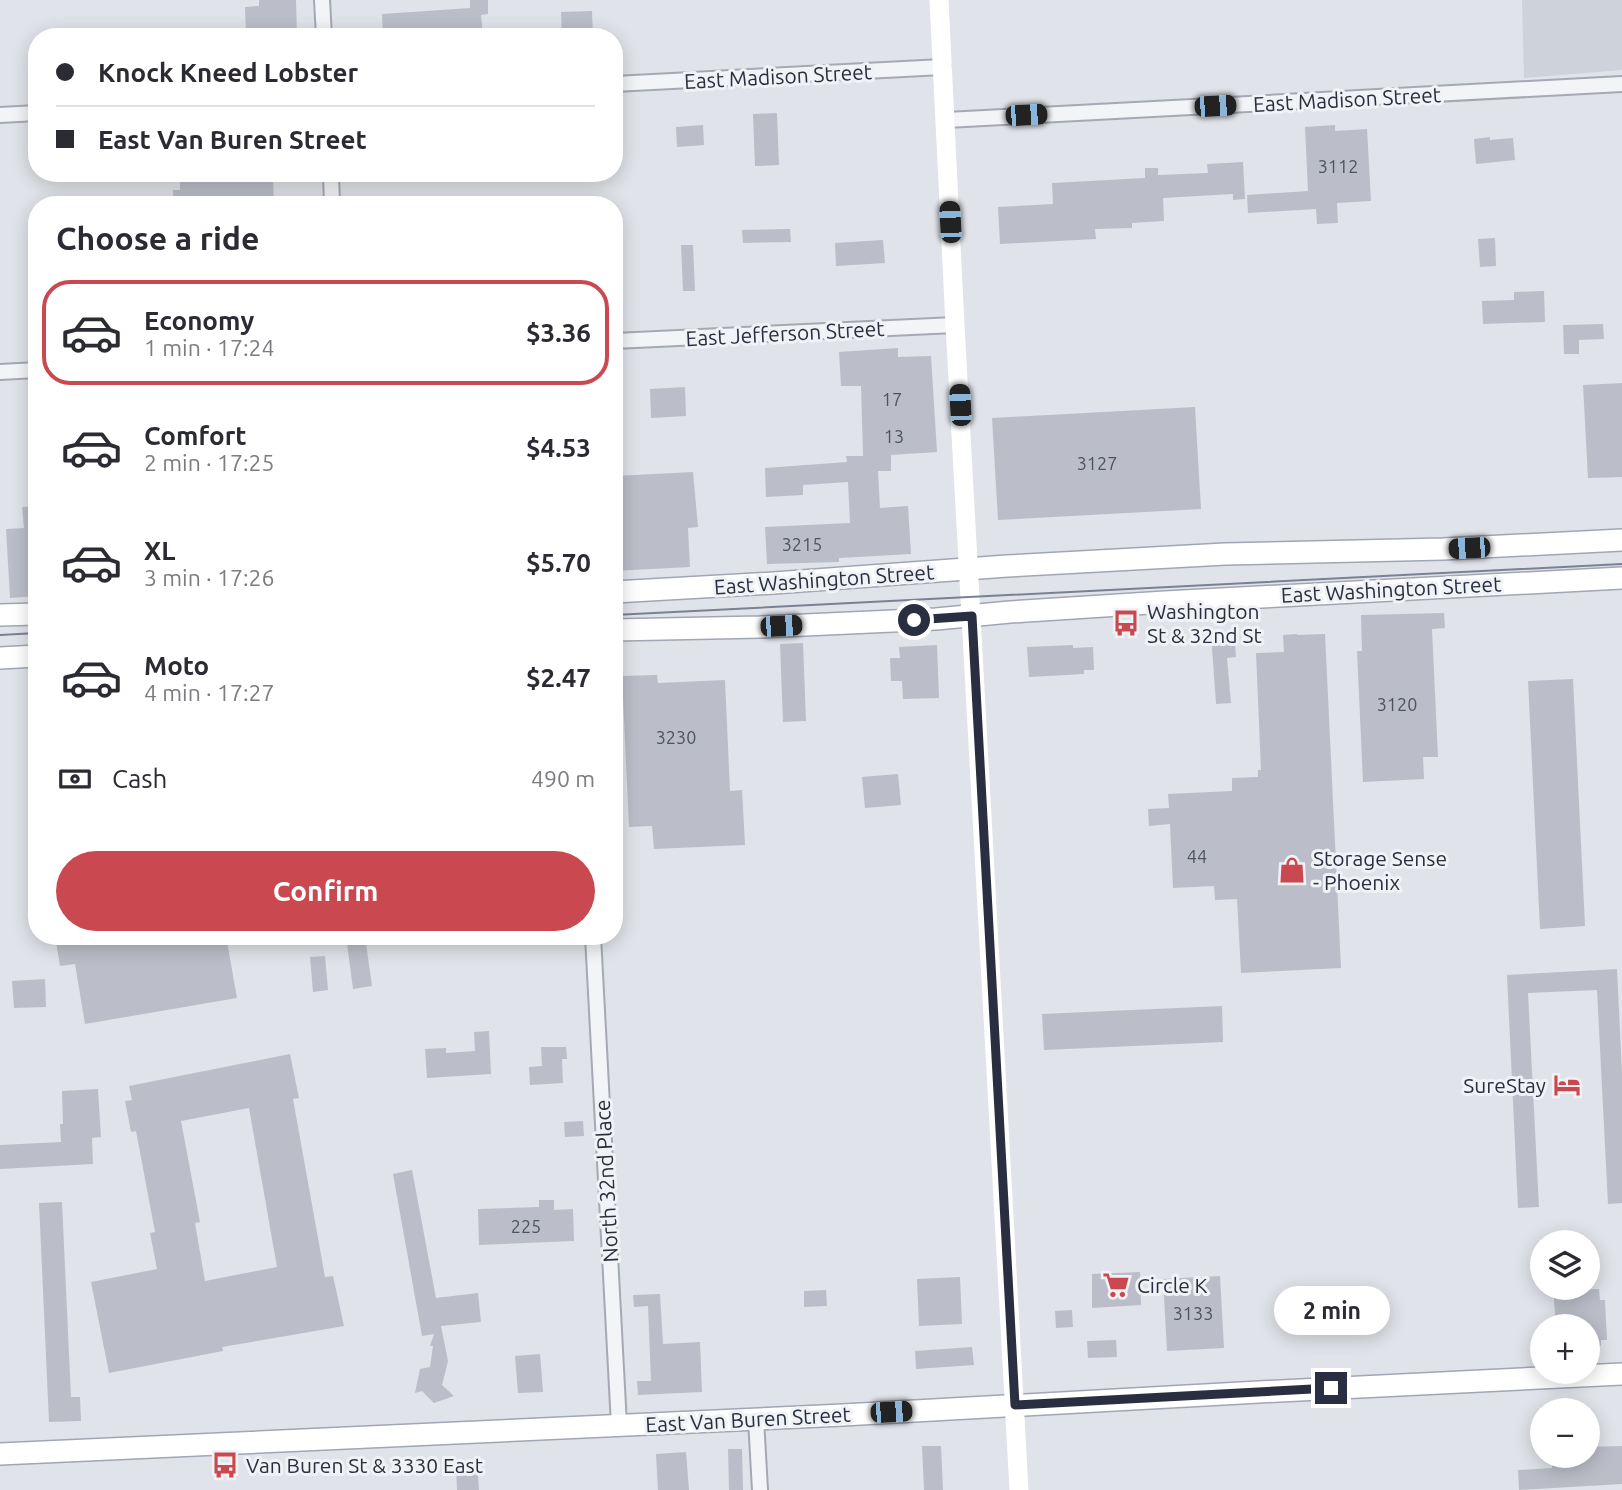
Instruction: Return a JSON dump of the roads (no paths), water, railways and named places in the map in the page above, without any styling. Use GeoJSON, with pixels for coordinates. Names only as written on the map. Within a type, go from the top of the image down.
{"type":"FeatureCollection","features":[{"type":"Feature","properties":{"kind":"main road"},"geometry":{"type":"LineString","coordinates":[[939,0],[1019,1490]]}},
{"type":"Feature","properties":{"kind":"main road","name":"East Washington Street"},"geometry":{"type":"LineString","coordinates":[[623,591],[1225,554],[1443,549],[1622,540]]}},
{"type":"Feature","properties":{"kind":"main road","name":"East Washington Street"},"geometry":{"type":"LineString","coordinates":[[623,630],[936,619],[1178,601],[1622,578]]}},
{"type":"Feature","properties":{"kind":"main road"},"geometry":{"type":"LineString","coordinates":[[0,615],[28,614]]}},
{"type":"Feature","properties":{"kind":"main road"},"geometry":{"type":"LineString","coordinates":[[0,658],[28,656]]}},
{"type":"Feature","properties":{"kind":"main road","name":"East Van Buren Street"},"geometry":{"type":"LineString","coordinates":[[0,1454],[756,1419],[1622,1374]]}},
{"type":"Feature","properties":{"kind":"street"},"geometry":{"type":"LineString","coordinates":[[322,0],[324,28]]}},
{"type":"Feature","properties":{"kind":"street","name":"East Madison Street"},"geometry":{"type":"LineString","coordinates":[[623,84],[943,67]]}},
{"type":"Feature","properties":{"kind":"street","name":"East Madison Street"},"geometry":{"type":"LineString","coordinates":[[946,120],[1622,84]]}},
{"type":"Feature","properties":{"kind":"street"},"geometry":{"type":"LineString","coordinates":[[0,115],[28,113]]}},
{"type":"Feature","properties":{"kind":"street","name":"East Jefferson Street"},"geometry":{"type":"LineString","coordinates":[[623,341],[955,325]]}},
{"type":"Feature","properties":{"kind":"street"},"geometry":{"type":"LineString","coordinates":[[0,372],[28,370]]}},
{"type":"Feature","properties":{"kind":"street","name":"North 32nd Place"},"geometry":{"type":"LineString","coordinates":[[593,945],[619,1425]]}},
{"type":"Feature","properties":{"kind":"street"},"geometry":{"type":"LineString","coordinates":[[756,1419],[760,1490]]}},
{"type":"Feature","properties":{"kind":"tram line"},"geometry":{"type":"LineString","coordinates":[[623,615],[1622,564]]}},
{"type":"Feature","properties":{"kind":"tram line"},"geometry":{"type":"LineString","coordinates":[[0,635],[28,633]]}},
{"type":"Feature","properties":{"kind":"place","name":"Washington St & 32nd St"},"geometry":{"type":"Point","coordinates":[1126,623]}},
{"type":"Feature","properties":{"kind":"place","name":"Storage Sense - Phoenix"},"geometry":{"type":"Point","coordinates":[1292,870]}},
{"type":"Feature","properties":{"kind":"place","name":"SureStay"},"geometry":{"type":"Point","coordinates":[1567,1085]}},
{"type":"Feature","properties":{"kind":"place","name":"Circle K"},"geometry":{"type":"Point","coordinates":[1116,1285]}},
{"type":"Feature","properties":{"kind":"place","name":"Van Buren St & 3330 East"},"geometry":{"type":"Point","coordinates":[225,1465]}}]}
